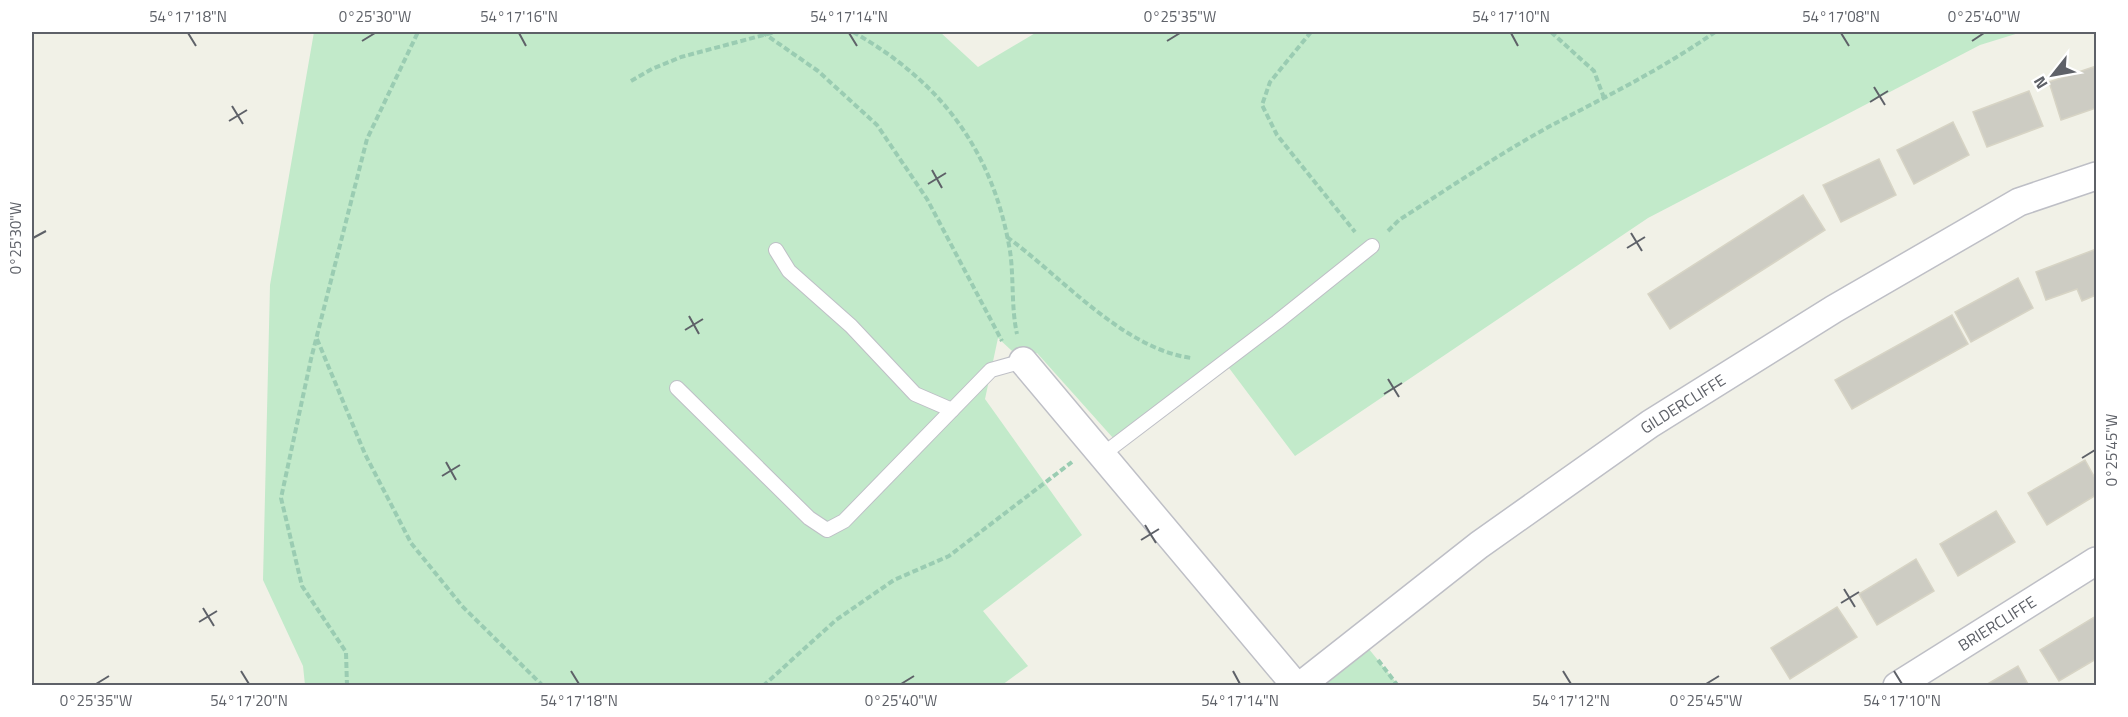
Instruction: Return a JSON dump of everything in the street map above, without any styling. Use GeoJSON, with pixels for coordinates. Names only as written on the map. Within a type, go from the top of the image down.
{"type":"FeatureCollection","features":[{"type":"Feature","properties":{"kind":"street","name":"GILDERCLIFFE"},"geometry":{"type":"LineString","coordinates":[[1298,686],[1479,545],[1650,424],[1834,309],[2019,202],[2097,176]]}},
{"type":"Feature","properties":{"kind":"street"},"geometry":{"type":"LineString","coordinates":[[1023,361],[1298,686]]}},
{"type":"Feature","properties":{"kind":"street","name":"BRIERCLIFFE"},"geometry":{"type":"LineString","coordinates":[[1897,686],[2097,561]]}},
{"type":"Feature","properties":{"kind":"lane"},"geometry":{"type":"LineString","coordinates":[[1098,450],[1229,358],[1370,247]]}},
{"type":"Feature","properties":{"kind":"lane"},"geometry":{"type":"LineString","coordinates":[[776,250],[789,272],[851,326],[915,394],[952,410]]}},
{"type":"Feature","properties":{"kind":"lane"},"geometry":{"type":"LineString","coordinates":[[677,388],[809,518],[827,530],[844,521],[991,370],[1023,361]]}},
{"type":"Feature","properties":{"kind":"path"},"geometry":{"type":"LineString","coordinates":[[347,686],[346,652],[302,586],[281,498],[317,338],[368,139],[418,32]]}},
{"type":"Feature","properties":{"kind":"path"},"geometry":{"type":"LineString","coordinates":[[762,32],[818,72],[877,125],[927,199],[998,337],[1023,361]]}},
{"type":"Feature","properties":{"kind":"path"},"geometry":{"type":"LineString","coordinates":[[631,81],[681,57],[775,32]]}},
{"type":"Feature","properties":{"kind":"path"},"geometry":{"type":"LineString","coordinates":[[853,32],[888,51],[924,81],[947,106],[970,139],[1001,213],[1014,287],[1014,322],[1023,361]]}},
{"type":"Feature","properties":{"kind":"path"},"geometry":{"type":"LineString","coordinates":[[1311,32],[1270,82],[1262,105],[1277,135],[1370,247],[1399,220],[1483,167],[1715,32]]}},
{"type":"Feature","properties":{"kind":"path"},"geometry":{"type":"LineString","coordinates":[[1551,32],[1594,71],[1604,98]]}},
{"type":"Feature","properties":{"kind":"path"},"geometry":{"type":"LineString","coordinates":[[1006,236],[1120,327],[1154,349],[1175,356],[1202,359],[1229,358]]}},
{"type":"Feature","properties":{"kind":"path"},"geometry":{"type":"LineString","coordinates":[[317,338],[365,454],[411,543],[462,606],[542,684],[548,686]]}},
{"type":"Feature","properties":{"kind":"path"},"geometry":{"type":"LineString","coordinates":[[763,686],[836,620],[894,580],[949,556],[1098,450]]}},
{"type":"Feature","properties":{"kind":"green space"},"geometry":{"type":"Polygon","coordinates":[[[314,32],[940,32],[978,67],[1037,32],[2022,32],[1980,45],[1648,218],[1295,456],[1229,368],[1122,448],[1037,353],[1023,361],[998,338],[985,399],[1082,535],[983,611],[1028,666],[1002,685],[305,685],[303,666],[263,580],[270,285],[314,32]]]}},
{"type":"Feature","properties":{"kind":"green space"},"geometry":{"type":"Polygon","coordinates":[[[1360,638],[1398,685],[1300,686],[1360,638]]]}},
{"type":"Feature","properties":{"kind":"building"},"geometry":{"type":"Polygon","coordinates":[[[2096,66],[2096,108],[2061,120],[2049,82],[2096,66]]]}},
{"type":"Feature","properties":{"kind":"building"},"geometry":{"type":"Polygon","coordinates":[[[2029,91],[2043,126],[1987,147],[1973,112],[2029,91]]]}},
{"type":"Feature","properties":{"kind":"building"},"geometry":{"type":"Polygon","coordinates":[[[1953,122],[1969,155],[1914,184],[1897,150],[1953,122]]]}},
{"type":"Feature","properties":{"kind":"building"},"geometry":{"type":"Polygon","coordinates":[[[1879,159],[1896,195],[1841,222],[1823,185],[1879,159]]]}},
{"type":"Feature","properties":{"kind":"building"},"geometry":{"type":"Polygon","coordinates":[[[1803,195],[1825,230],[1670,329],[1648,294],[1803,195]]]}},
{"type":"Feature","properties":{"kind":"building"},"geometry":{"type":"Polygon","coordinates":[[[2096,249],[2096,295],[2082,301],[2077,289],[2046,300],[2036,272],[2096,249]]]}},
{"type":"Feature","properties":{"kind":"building"},"geometry":{"type":"Polygon","coordinates":[[[2018,278],[2033,308],[1971,342],[1955,312],[2018,278]]]}},
{"type":"Feature","properties":{"kind":"building"},"geometry":{"type":"Polygon","coordinates":[[[1952,315],[1968,344],[1852,409],[1835,380],[1952,315]]]}},
{"type":"Feature","properties":{"kind":"building"},"geometry":{"type":"Polygon","coordinates":[[[2085,460],[2096,480],[2096,495],[2047,525],[2028,493],[2085,460]]]}},
{"type":"Feature","properties":{"kind":"building"},"geometry":{"type":"Polygon","coordinates":[[[1996,511],[2015,542],[1958,576],[1940,544],[1996,511]]]}},
{"type":"Feature","properties":{"kind":"building"},"geometry":{"type":"Polygon","coordinates":[[[1916,559],[1934,591],[1877,625],[1859,594],[1916,559]]]}},
{"type":"Feature","properties":{"kind":"building"},"geometry":{"type":"Polygon","coordinates":[[[1837,607],[1857,637],[1790,679],[1771,648],[1837,607]]]}},
{"type":"Feature","properties":{"kind":"building"},"geometry":{"type":"Polygon","coordinates":[[[2096,616],[2096,659],[2059,681],[2040,650],[2096,616]]]}},
{"type":"Feature","properties":{"kind":"building"},"geometry":{"type":"Polygon","coordinates":[[[2018,666],[2029,686],[1984,686],[2018,666]]]}}]}
